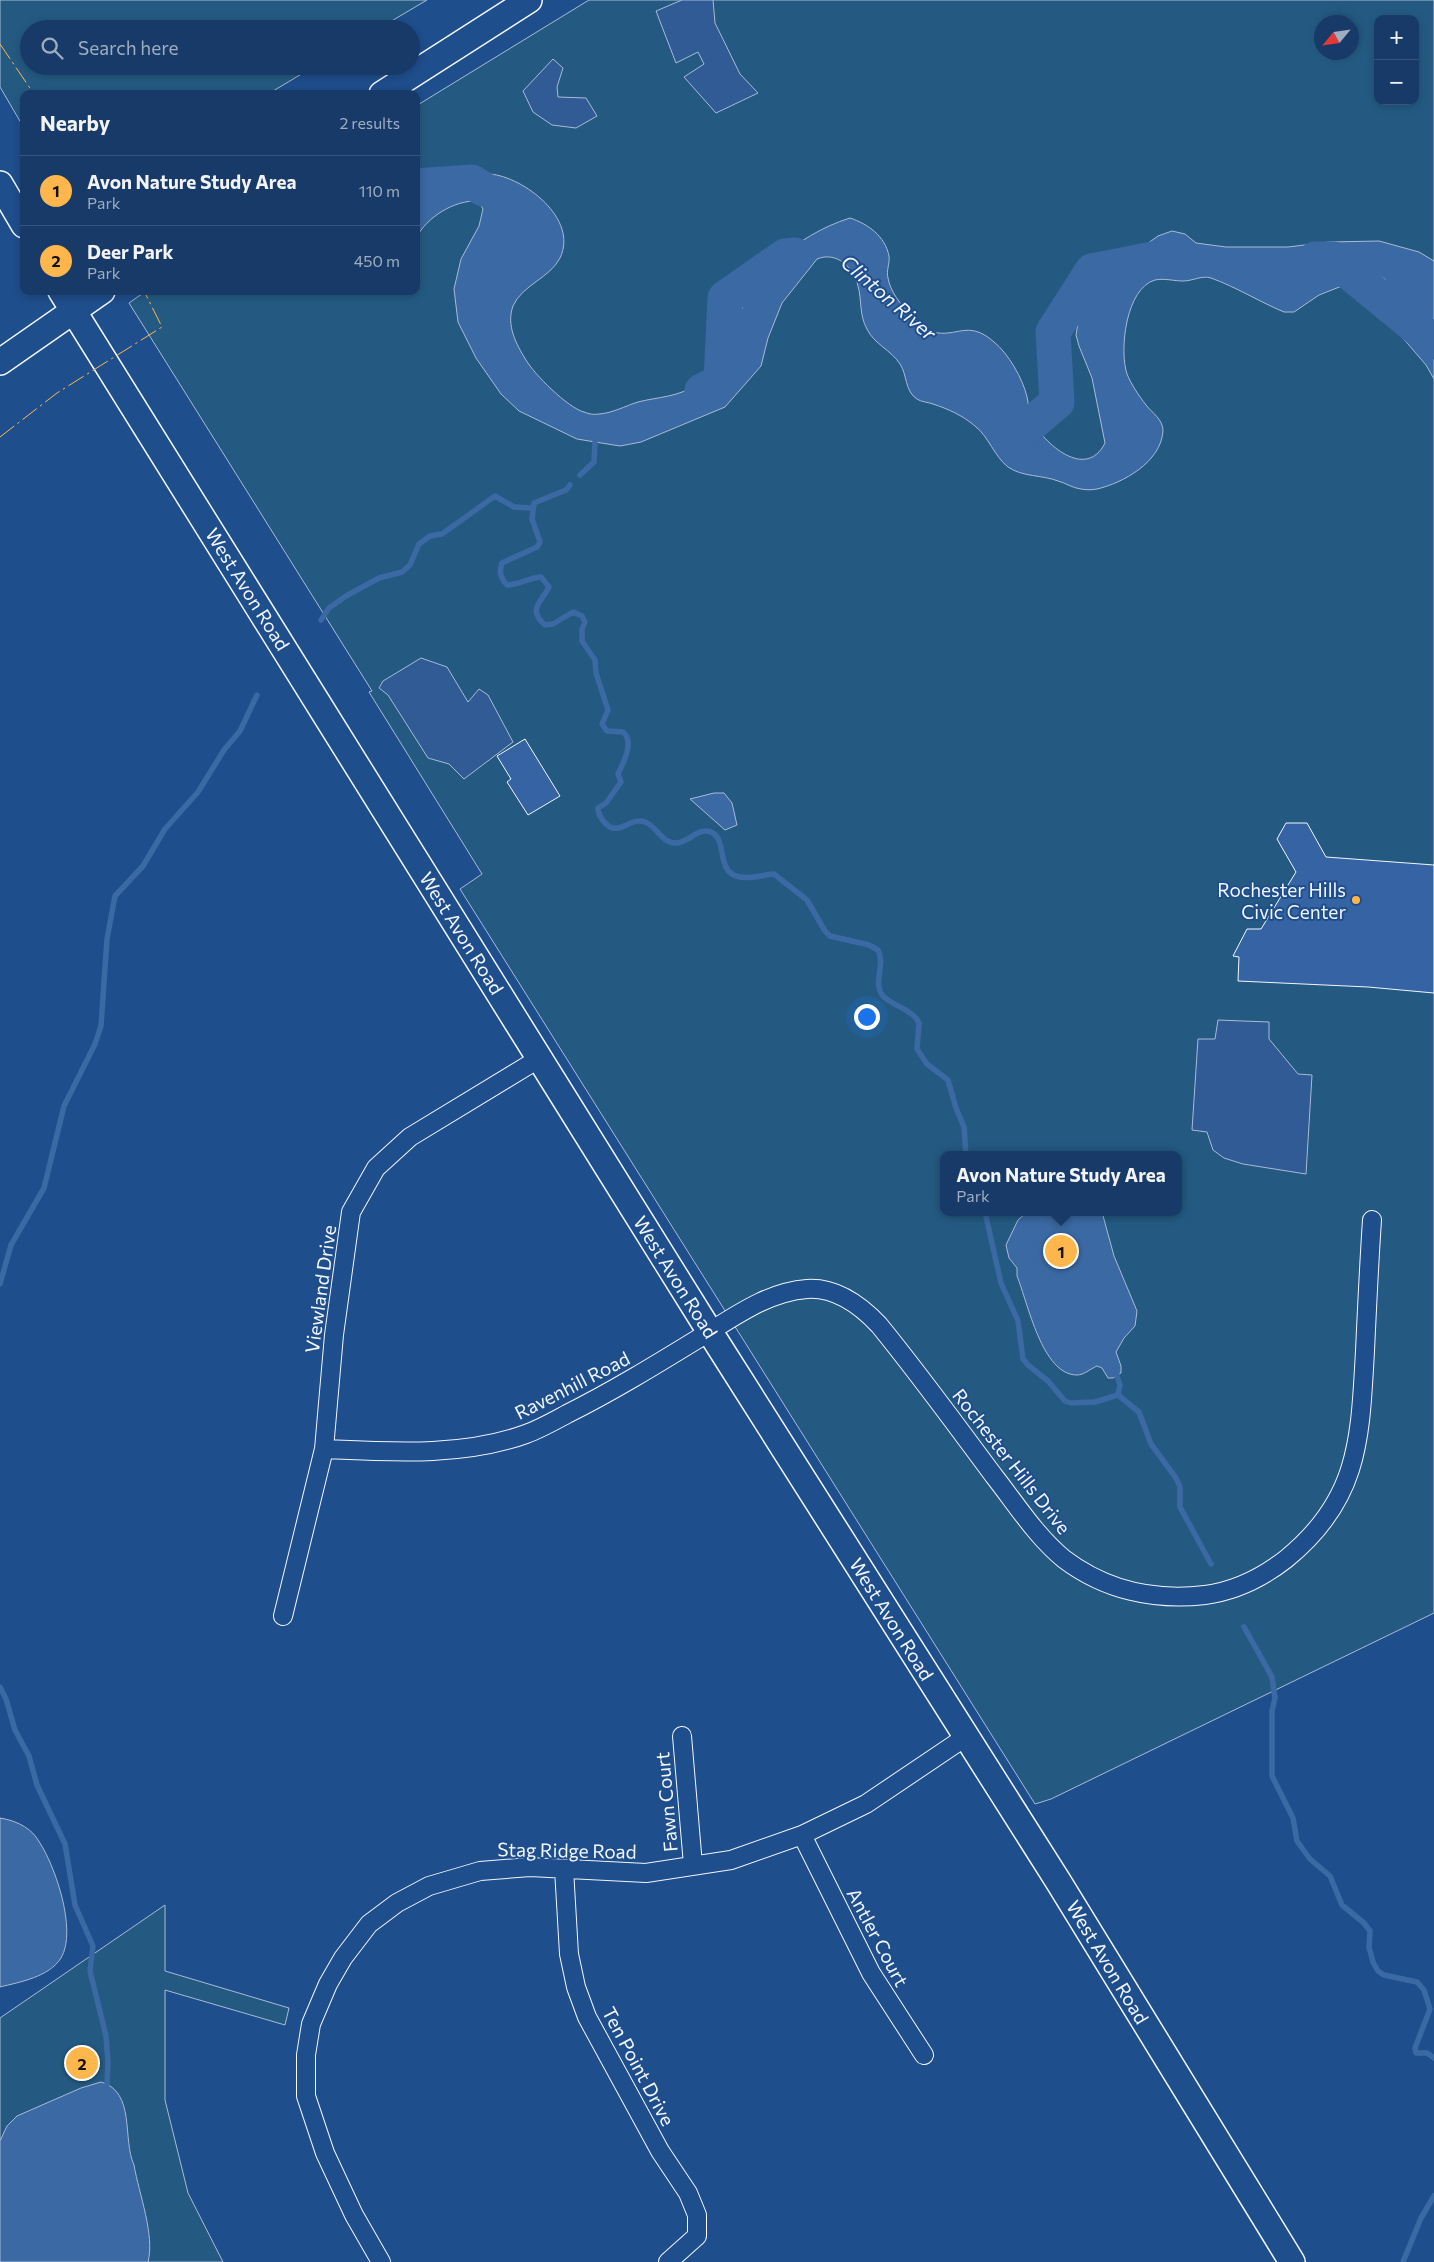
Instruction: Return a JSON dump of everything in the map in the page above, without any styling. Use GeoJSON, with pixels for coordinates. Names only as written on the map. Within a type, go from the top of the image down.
{"type":"FeatureCollection","features":[{"type":"Feature","properties":{"kind":"street"},"geometry":{"type":"LineString","coordinates":[[420,70],[529,0]]}},
{"type":"Feature","properties":{"kind":"street"},"geometry":{"type":"LineString","coordinates":[[388,90],[412,75]]}},
{"type":"Feature","properties":{"kind":"street"},"geometry":{"type":"LineString","coordinates":[[0,184],[20,218]]}},
{"type":"Feature","properties":{"kind":"street"},"geometry":{"type":"LineString","coordinates":[[0,362],[67,302],[89,295]]}},
{"type":"Feature","properties":{"kind":"street","name":"West Avon Road"},"geometry":{"type":"LineString","coordinates":[[67,302],[710,1332],[1058,1881],[1292,2262]]}},
{"type":"Feature","properties":{"kind":"street","name":"Viewland Drive"},"geometry":{"type":"LineString","coordinates":[[283,1616],[324,1449],[334,1335],[352,1212],[376,1168],[410,1137],[540,1058]]}},
{"type":"Feature","properties":{"kind":"street","name":"Rochester Hills Drive"},"geometry":{"type":"LineString","coordinates":[[710,1332],[757,1303],[790,1292],[816,1289],[846,1298],[868,1314],[879,1325],[1024,1515],[1062,1557],[1090,1576],[1122,1589],[1159,1596],[1211,1594],[1246,1583],[1272,1569],[1292,1554],[1319,1527],[1340,1495],[1354,1457],[1363,1411],[1372,1220]]}},
{"type":"Feature","properties":{"kind":"street","name":"Ravenhill Road"},"geometry":{"type":"LineString","coordinates":[[324,1449],[378,1451],[462,1448],[482,1446],[528,1434],[591,1402],[710,1332]]}},
{"type":"Feature","properties":{"kind":"street","name":"Fawn Court"},"geometry":{"type":"LineString","coordinates":[[682,1736],[693,1866]]}},
{"type":"Feature","properties":{"kind":"street","name":"Stag Ridge Road"},"geometry":{"type":"LineString","coordinates":[[381,2262],[354,2215],[325,2153],[306,2096],[306,2055],[311,2024],[328,1984],[343,1958],[369,1924],[396,1903],[429,1886],[480,1871],[530,1867],[646,1873],[731,1860],[802,1836],[866,1804],[967,1736]]}},
{"type":"Feature","properties":{"kind":"street","name":"Antler Court"},"geometry":{"type":"LineString","coordinates":[[802,1836],[871,1974],[924,2055]]}},
{"type":"Feature","properties":{"kind":"street","name":"Ten Point Drive"},"geometry":{"type":"LineString","coordinates":[[564,1869],[569,1954],[576,1987],[587,2017],[660,2151],[688,2193],[697,2215],[697,2236],[668,2262]]}},
{"type":"Feature","properties":{"kind":"shaded area"},"geometry":{"type":"Polygon","coordinates":[[[0,0],[427,0],[393,20],[20,20],[20,75],[300,75],[275,90],[20,90],[20,121],[0,87],[0,0]]]}},
{"type":"Feature","properties":{"kind":"shaded area"},"geometry":{"type":"Polygon","coordinates":[[[589,0],[1434,0],[1434,1613],[1051,1799],[1035,1804],[460,889],[482,874],[369,692],[372,691],[129,303],[140,295],[420,295],[420,104],[589,0]]]}},
{"type":"Feature","properties":{"kind":"shaded area"},"geometry":{"type":"Polygon","coordinates":[[[682,0],[713,0],[715,23],[740,74],[758,93],[716,113],[684,77],[704,64],[698,52],[676,63],[656,11],[682,0]]]}},
{"type":"Feature","properties":{"kind":"shaded area"},"geometry":{"type":"Polygon","coordinates":[[[553,59],[563,68],[557,87],[558,97],[586,98],[597,116],[576,128],[552,125],[533,112],[523,91],[553,59]]]}},
{"type":"Feature","properties":{"kind":"shaded area"},"geometry":{"type":"Polygon","coordinates":[[[421,658],[447,667],[468,702],[479,689],[488,695],[513,742],[464,779],[449,764],[428,758],[388,695],[379,688],[383,681],[421,658]]]}},
{"type":"Feature","properties":{"kind":"shaded area"},"geometry":{"type":"Polygon","coordinates":[[[1218,1020],[1269,1022],[1269,1039],[1298,1074],[1312,1075],[1306,1174],[1243,1164],[1224,1158],[1213,1150],[1207,1132],[1192,1130],[1198,1039],[1215,1039],[1218,1020]]]}},
{"type":"Feature","properties":{"kind":"shaded area"},"geometry":{"type":"Polygon","coordinates":[[[165,1905],[165,1971],[289,2008],[285,2025],[165,1990],[165,2100],[188,2193],[223,2262],[0,2262],[0,2018],[165,1905]]]}},
{"type":"Feature","properties":{"kind":"water"},"geometry":{"type":"Polygon","coordinates":[[[490,174],[504,177],[532,192],[545,202],[555,215],[562,229],[564,243],[560,258],[550,271],[517,299],[511,313],[511,327],[526,360],[536,373],[569,404],[590,414],[609,412],[638,402],[683,392],[704,378],[715,366],[729,345],[747,291],[759,272],[811,236],[829,226],[850,218],[869,227],[884,242],[889,256],[888,275],[893,293],[915,319],[933,332],[949,333],[970,330],[985,335],[994,342],[1010,359],[1018,375],[1025,390],[1031,419],[1037,429],[1055,448],[1077,459],[1087,459],[1097,454],[1105,443],[1092,378],[1076,335],[1078,323],[1093,296],[1116,266],[1158,236],[1172,231],[1185,234],[1196,243],[1226,247],[1288,247],[1329,242],[1379,241],[1419,252],[1434,261],[1434,379],[1426,365],[1402,337],[1393,292],[1385,279],[1375,273],[1319,295],[1294,312],[1284,312],[1211,278],[1204,277],[1183,281],[1155,280],[1145,285],[1131,307],[1127,321],[1124,350],[1127,374],[1135,390],[1148,408],[1157,416],[1163,427],[1161,442],[1148,461],[1129,476],[1107,486],[1087,490],[1052,479],[1026,474],[1008,467],[999,458],[980,430],[970,422],[949,410],[920,401],[913,396],[900,364],[874,339],[864,324],[858,286],[853,273],[843,262],[831,257],[824,257],[817,259],[782,303],[768,338],[761,366],[725,407],[641,442],[620,446],[577,439],[519,411],[501,394],[476,358],[458,322],[454,289],[461,259],[479,226],[483,209],[478,201],[460,203],[442,211],[420,232],[420,197],[442,184],[490,174]]]}},
{"type":"Feature","properties":{"kind":"water"},"geometry":{"type":"Polygon","coordinates":[[[714,793],[724,793],[732,803],[737,825],[725,830],[690,799],[714,793]]]}},
{"type":"Feature","properties":{"kind":"water"},"geometry":{"type":"Polygon","coordinates":[[[1022,1216],[1103,1216],[1114,1256],[1137,1311],[1135,1326],[1124,1338],[1116,1352],[1121,1366],[1121,1373],[1113,1378],[1108,1378],[1102,1368],[1097,1366],[1077,1375],[1065,1372],[1054,1363],[1038,1336],[1017,1276],[1017,1268],[1009,1258],[1006,1245],[1018,1220],[1022,1216]]]}},
{"type":"Feature","properties":{"kind":"water"},"geometry":{"type":"Polygon","coordinates":[[[0,1818],[10,1820],[25,1827],[36,1837],[43,1848],[62,1896],[67,1931],[66,1946],[61,1958],[49,1970],[34,1978],[0,1987],[0,1818]]]}},
{"type":"Feature","properties":{"kind":"water"},"geometry":{"type":"Polygon","coordinates":[[[101,2082],[112,2087],[124,2106],[131,2154],[148,2227],[150,2251],[148,2262],[0,2262],[0,2141],[7,2126],[17,2116],[81,2088],[101,2082]]]}},
{"type":"Feature","properties":{"kind":"building"},"geometry":{"type":"Polygon","coordinates":[[[525,739],[560,796],[528,815],[507,782],[511,779],[497,756],[525,739]]]}},
{"type":"Feature","properties":{"kind":"building","name":"Rochester Hills Civic Center"},"geometry":{"type":"Polygon","coordinates":[[[1286,823],[1307,823],[1326,857],[1434,865],[1434,993],[1368,987],[1238,981],[1239,957],[1233,956],[1247,929],[1261,929],[1296,872],[1277,839],[1286,823]]]}},
{"type":"Feature","properties":{"kind":"waterway","name":"Clinton River"},"geometry":{"type":"LineString","coordinates":[[420,186],[472,182],[483,189]]}},
{"type":"Feature","properties":{"kind":"waterway","name":"Clinton River"},"geometry":{"type":"LineString","coordinates":[[702,391],[721,381],[725,298],[785,256],[795,255]]}},
{"type":"Feature","properties":{"kind":"waterway","name":"Clinton River"},"geometry":{"type":"LineString","coordinates":[[1001,416],[1017,436],[1057,402],[1053,332],[1092,271],[1163,257]]}},
{"type":"Feature","properties":{"kind":"waterway","name":"Clinton River"},"geometry":{"type":"LineString","coordinates":[[1315,259],[1333,259],[1434,342]]}},
{"type":"Feature","properties":{"kind":"waterway"},"geometry":{"type":"LineString","coordinates":[[580,475],[594,462],[595,442]]}},
{"type":"Feature","properties":{"kind":"waterway"},"geometry":{"type":"LineString","coordinates":[[570,485],[566,490],[534,503],[532,519],[540,542],[537,547],[502,563],[500,572],[507,585],[541,577],[549,587],[536,610],[537,615],[545,625],[553,624],[573,612],[582,616],[585,622],[582,629],[582,641],[595,660],[596,673],[608,710],[602,724],[607,731],[623,732],[628,741],[627,753],[618,774],[621,782],[606,803],[598,808],[600,817],[606,824],[616,828],[635,822],[645,822],[653,827],[663,838],[676,843],[703,831],[714,834],[718,838],[723,859],[730,872],[736,876],[746,878],[774,874],[807,900],[825,931],[830,936],[869,945],[878,950],[881,962],[880,991],[883,996],[908,1012],[919,1023],[917,1049],[927,1064],[948,1080],[964,1127],[966,1151]]}},
{"type":"Feature","properties":{"kind":"waterway"},"geometry":{"type":"LineString","coordinates":[[321,620],[329,608],[346,596],[379,578],[402,572],[410,565],[419,544],[430,536],[442,534],[495,496],[514,507],[532,508]]}},
{"type":"Feature","properties":{"kind":"waterway"},"geometry":{"type":"LineString","coordinates":[[0,1284],[11,1245],[44,1188],[64,1106],[95,1044],[101,1026],[107,939],[115,896],[143,866],[165,829],[198,792],[224,750],[240,731],[257,695]]}},
{"type":"Feature","properties":{"kind":"waterway"},"geometry":{"type":"LineString","coordinates":[[986,1216],[1001,1283],[1018,1321],[1023,1359],[1048,1381],[1065,1401],[1071,1403],[1095,1402],[1118,1395],[1139,1412],[1151,1444],[1176,1478],[1180,1487],[1180,1507],[1211,1564]]}},
{"type":"Feature","properties":{"kind":"waterway"},"geometry":{"type":"LineString","coordinates":[[1115,1370],[1120,1385],[1118,1395]]}},
{"type":"Feature","properties":{"kind":"waterway"},"geometry":{"type":"LineString","coordinates":[[1244,1627],[1272,1677],[1275,1698],[1272,1711],[1272,1776],[1293,1818],[1297,1841],[1310,1859],[1330,1876],[1342,1905],[1364,1923],[1370,1931],[1369,1947],[1373,1962],[1378,1971],[1384,1975],[1417,1982],[1424,1990],[1430,2009],[1415,2048],[1416,2053],[1427,2053],[1434,2058]]}},
{"type":"Feature","properties":{"kind":"waterway"},"geometry":{"type":"LineString","coordinates":[[0,1687],[6,1699],[15,1730],[29,1756],[37,1785],[65,1844],[75,1905],[93,1946],[90,1971],[106,2036],[107,2084]]}},
{"type":"Feature","properties":{"kind":"waterway"},"geometry":{"type":"LineString","coordinates":[[1403,2262],[1421,2218],[1434,2196]]}},
{"type":"Feature","properties":{"kind":"power"},"geometry":{"type":"LineString","coordinates":[[0,44],[20,73]]}},
{"type":"Feature","properties":{"kind":"power"},"geometry":{"type":"LineString","coordinates":[[21,75],[31,90]]}},
{"type":"Feature","properties":{"kind":"power"},"geometry":{"type":"LineString","coordinates":[[0,437],[57,393],[162,327],[146,295]]}},
{"type":"Feature","properties":{"kind":"place","name":"Rochester Hills Civic Center"},"geometry":{"type":"Point","coordinates":[1356,900]}},
{"type":"Feature","properties":{"kind":"place","name":"Avon Nature Study Area"},"geometry":{"type":"Point","coordinates":[1061,1251]}},
{"type":"Feature","properties":{"kind":"place","name":"Deer Park"},"geometry":{"type":"Point","coordinates":[82,2063]}}]}
